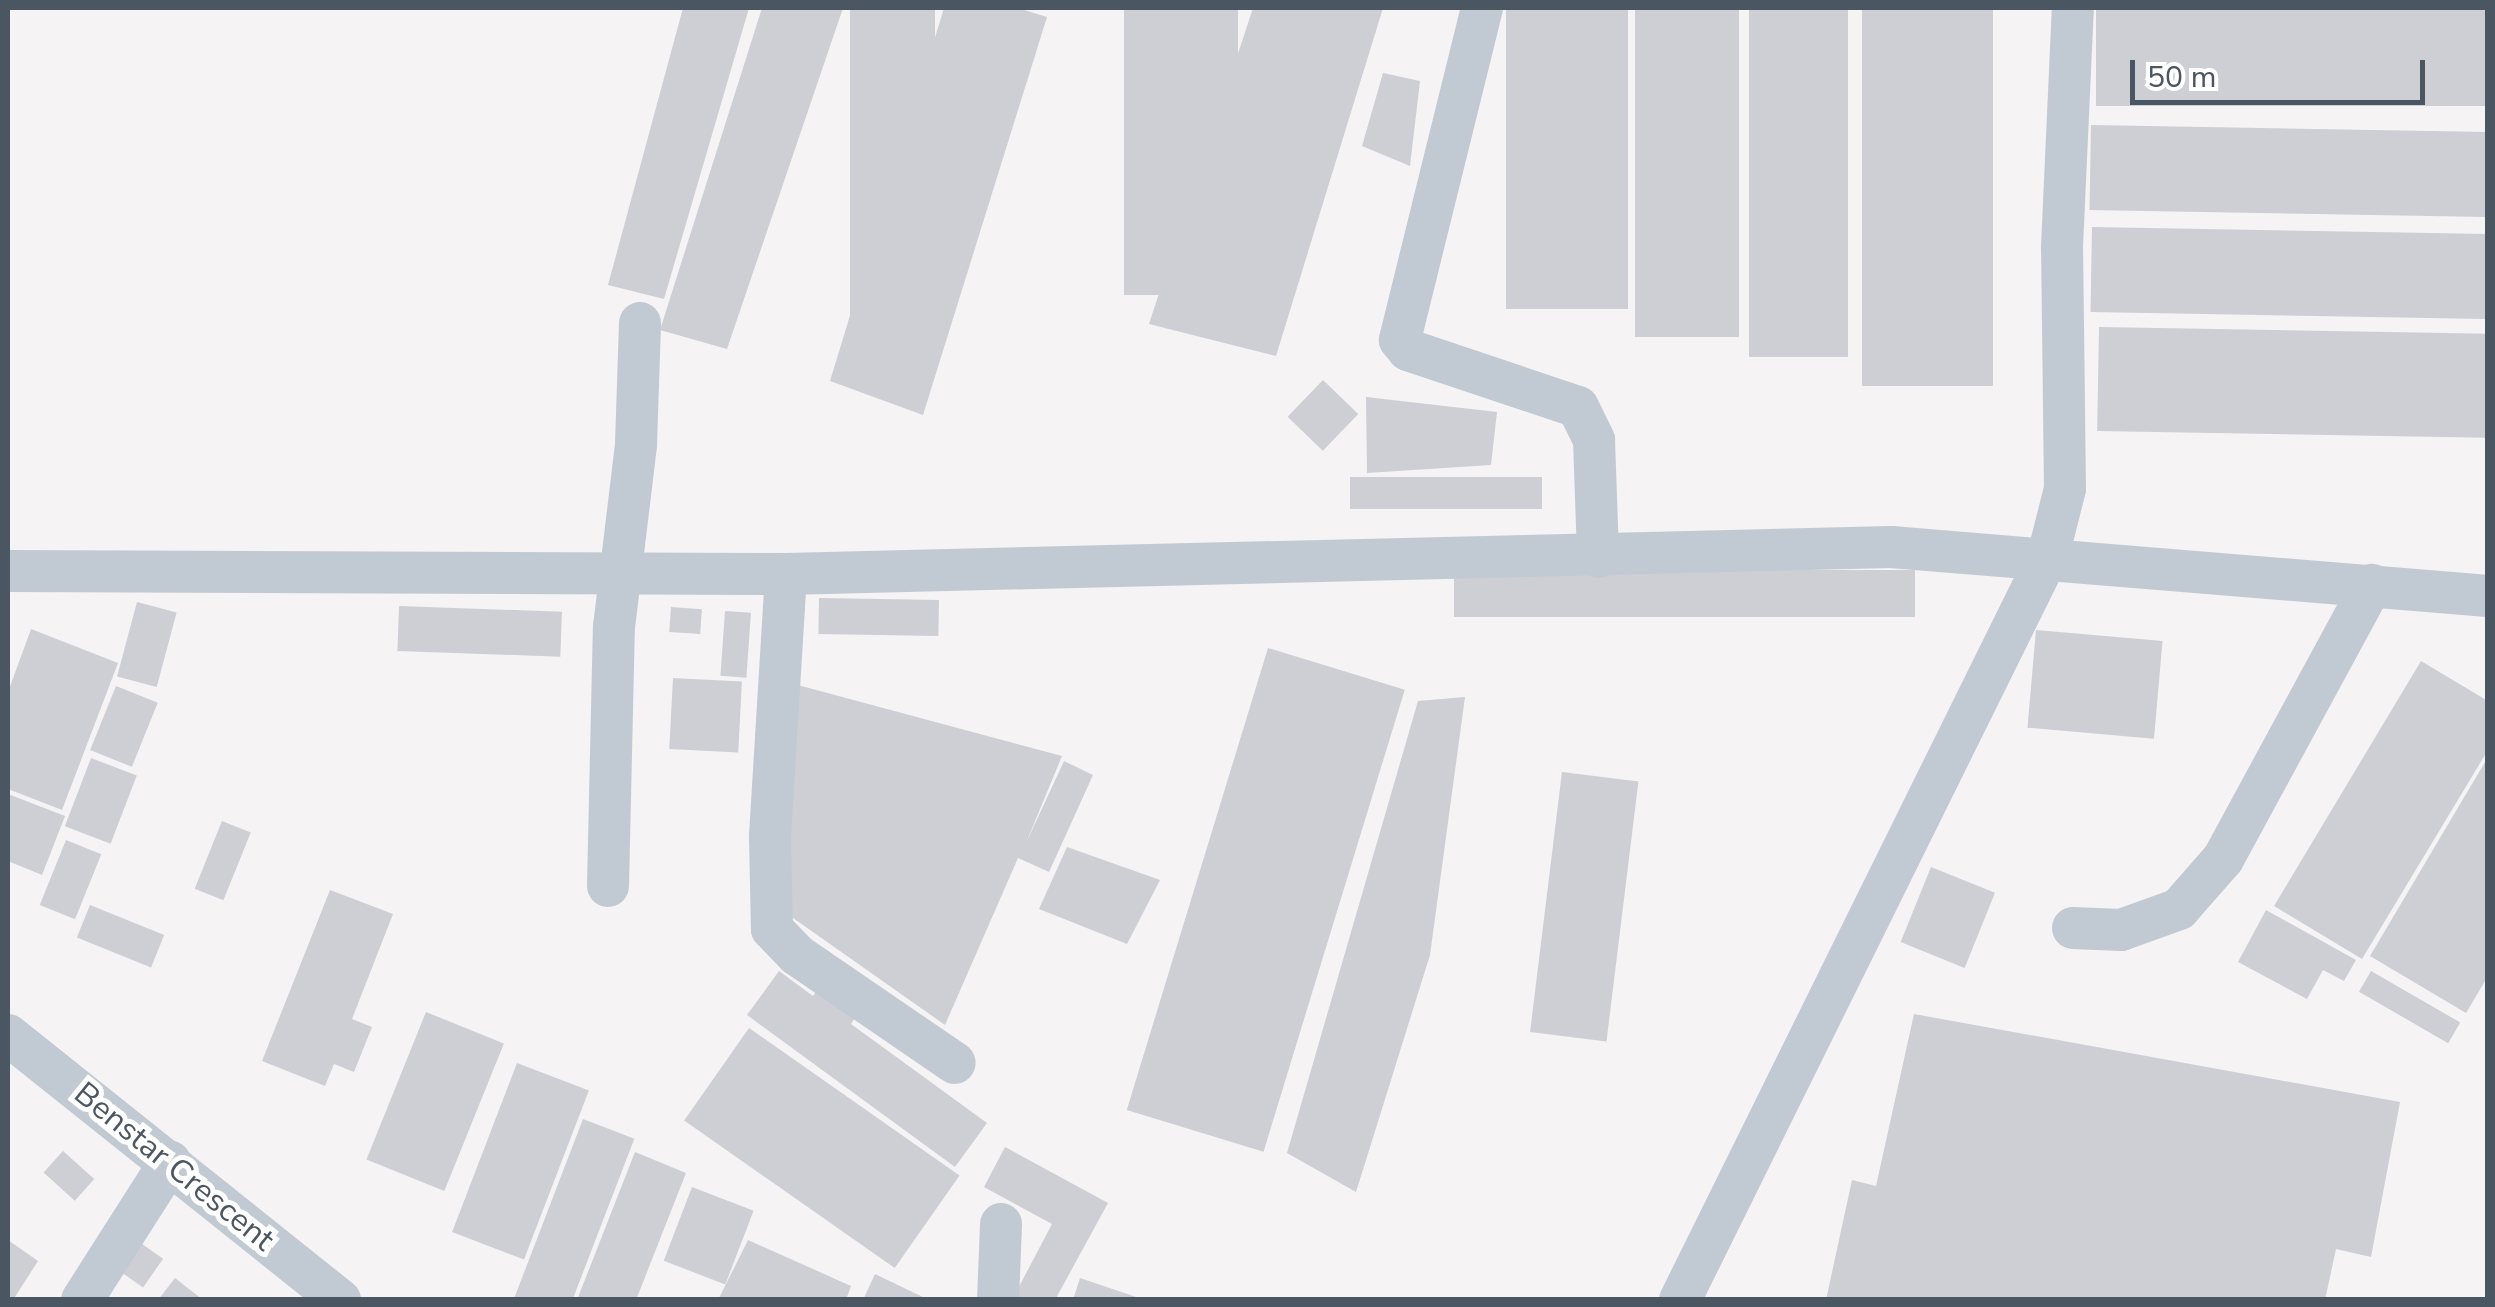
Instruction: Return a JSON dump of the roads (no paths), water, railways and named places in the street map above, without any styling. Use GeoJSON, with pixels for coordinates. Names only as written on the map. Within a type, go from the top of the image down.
{"type":"FeatureCollection","features":[{"type":"Feature","properties":{"kind":"street"},"geometry":{"type":"LineString","coordinates":[[1482,8],[1400,340],[1408,350],[1578,407],[1594,440],[1598,557]]}},
{"type":"Feature","properties":{"kind":"street"},"geometry":{"type":"LineString","coordinates":[[1680,1300],[2048,556],[2065,489],[2062,248],[2073,8]]}},
{"type":"Feature","properties":{"kind":"street"},"geometry":{"type":"LineString","coordinates":[[608,886],[619,571],[636,444],[640,324]]}},
{"type":"Feature","properties":{"kind":"street"},"geometry":{"type":"LineString","coordinates":[[8,571],[786,574],[1890,547],[2048,556],[2488,596]]}},
{"type":"Feature","properties":{"kind":"street"},"geometry":{"type":"LineString","coordinates":[[786,574],[770,836],[772,929],[797,955],[955,1063]]}},
{"type":"Feature","properties":{"kind":"street"},"geometry":{"type":"LineString","coordinates":[[2073,928],[2121,930],[2179,909],[2224,859],[2372,585]]}},
{"type":"Feature","properties":{"kind":"street","name":"Benstar Crescent"},"geometry":{"type":"LineString","coordinates":[[8,1035],[340,1300]]}},
{"type":"Feature","properties":{"kind":"street"},"geometry":{"type":"LineString","coordinates":[[82,1300],[170,1162]]}},
{"type":"Feature","properties":{"kind":"street"},"geometry":{"type":"LineString","coordinates":[[998,1300],[1001,1224]]}}]}
